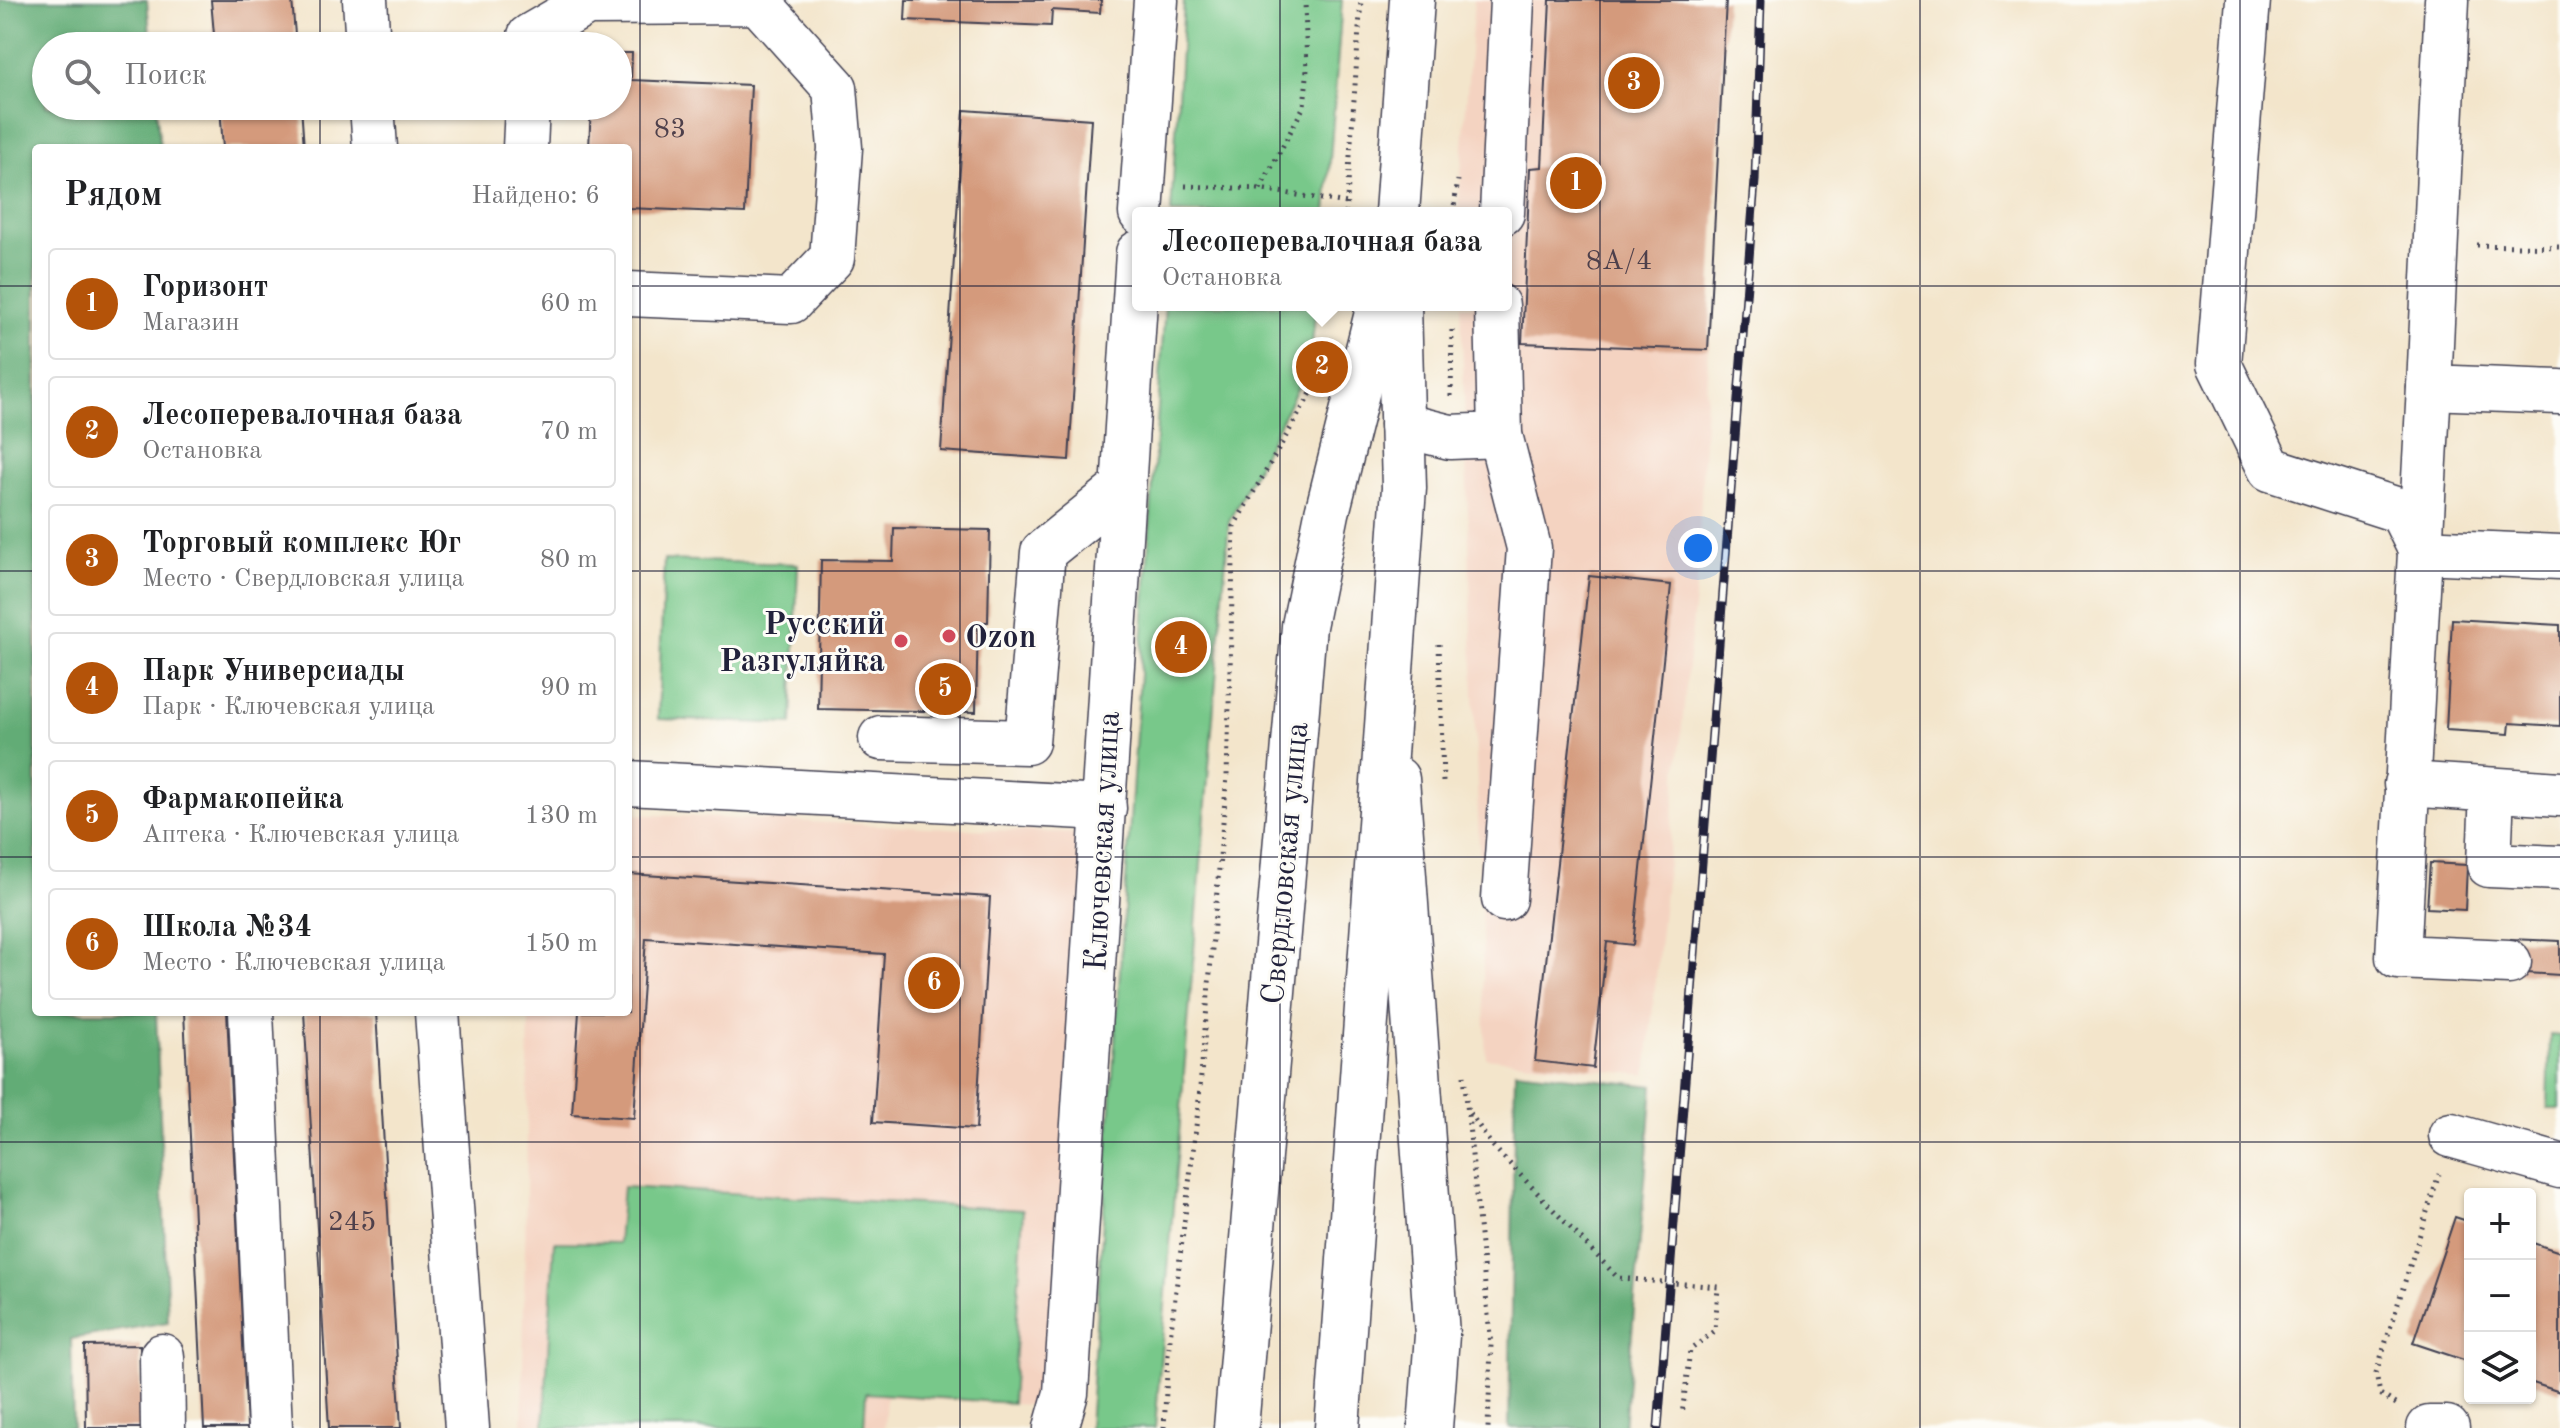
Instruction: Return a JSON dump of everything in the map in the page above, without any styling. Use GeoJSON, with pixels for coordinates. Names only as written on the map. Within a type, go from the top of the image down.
{"type":"FeatureCollection","features":[{"type":"Feature","properties":{"kind":"main road"},"geometry":{"type":"LineString","coordinates":[[365,0],[367,32]]}},
{"type":"Feature","properties":{"kind":"main road"},"geometry":{"type":"LineString","coordinates":[[1142,199],[1156,0]]}},
{"type":"Feature","properties":{"kind":"main road"},"geometry":{"type":"LineString","coordinates":[[1397,207],[1412,0]]}},
{"type":"Feature","properties":{"kind":"main road"},"geometry":{"type":"LineString","coordinates":[[1502,207],[1512,0]]}},
{"type":"Feature","properties":{"kind":"main road"},"geometry":{"type":"LineString","coordinates":[[2248,0],[2219,364],[2270,469],[2401,511],[2421,551]]}},
{"type":"Feature","properties":{"kind":"main road"},"geometry":{"type":"LineString","coordinates":[[2447,0],[2398,957],[2509,962]]}},
{"type":"Feature","properties":{"kind":"main road"},"geometry":{"type":"LineString","coordinates":[[537,32],[587,3],[758,1],[835,88],[840,148],[832,258],[791,301],[632,294]]}},
{"type":"Feature","properties":{"kind":"main road"},"geometry":{"type":"LineString","coordinates":[[373,120],[375,144]]}},
{"type":"Feature","properties":{"kind":"main road"},"geometry":{"type":"LineString","coordinates":[[525,144],[526,120]]}},
{"type":"Feature","properties":{"kind":"main road","name":"Ключевская улица"},"geometry":{"type":"LineString","coordinates":[[1056,1428],[1066,1393],[1134,311]]}},
{"type":"Feature","properties":{"kind":"main road","name":"Свердловская улица"},"geometry":{"type":"LineString","coordinates":[[1236,1428],[1304,626],[1327,513],[1378,311]]}},
{"type":"Feature","properties":{"kind":"main road"},"geometry":{"type":"LineString","coordinates":[[1337,1428],[1404,488],[1399,311]]}},
{"type":"Feature","properties":{"kind":"main road"},"geometry":{"type":"LineString","coordinates":[[1497,311],[1500,435],[1529,548],[1504,899]]}},
{"type":"Feature","properties":{"kind":"main road"},"geometry":{"type":"LineString","coordinates":[[2429,387],[2560,392]]}},
{"type":"Feature","properties":{"kind":"main road"},"geometry":{"type":"LineString","coordinates":[[1402,425],[1450,437],[1500,435]]}},
{"type":"Feature","properties":{"kind":"main road"},"geometry":{"type":"LineString","coordinates":[[881,738],[1027,742],[1043,552],[1121,489]]}},
{"type":"Feature","properties":{"kind":"main road"},"geometry":{"type":"LineString","coordinates":[[2421,551],[2560,557]]}},
{"type":"Feature","properties":{"kind":"main road"},"geometry":{"type":"LineString","coordinates":[[1389,672],[1437,1335],[1430,1428]]}},
{"type":"Feature","properties":{"kind":"main road"},"geometry":{"type":"LineString","coordinates":[[632,783],[1104,808]]}},
{"type":"Feature","properties":{"kind":"main road"},"geometry":{"type":"LineString","coordinates":[[2406,784],[2560,794]]}},
{"type":"Feature","properties":{"kind":"main road"},"geometry":{"type":"LineString","coordinates":[[2492,790],[2489,865],[2560,868]]}},
{"type":"Feature","properties":{"kind":"main road"},"geometry":{"type":"LineString","coordinates":[[251,1016],[270,1428]]}},
{"type":"Feature","properties":{"kind":"main road"},"geometry":{"type":"LineString","coordinates":[[437,1016],[467,1428]]}},
{"type":"Feature","properties":{"kind":"main road"},"geometry":{"type":"LineString","coordinates":[[2451,1135],[2560,1166]]}},
{"type":"Feature","properties":{"kind":"main road"},"geometry":{"type":"LineString","coordinates":[[162,1356],[163,1428]]}},
{"type":"Feature","properties":{"kind":"path"},"geometry":{"type":"LineString","coordinates":[[1260,189],[1304,106],[1307,77],[1305,0]]}},
{"type":"Feature","properties":{"kind":"path"},"geometry":{"type":"LineString","coordinates":[[1347,207],[1361,0]]}},
{"type":"Feature","properties":{"kind":"path"},"geometry":{"type":"LineString","coordinates":[[1142,199],[1260,189],[1347,203]]}},
{"type":"Feature","properties":{"kind":"path"},"geometry":{"type":"LineString","coordinates":[[2472,245],[2560,247]]}},
{"type":"Feature","properties":{"kind":"path"},"geometry":{"type":"LineString","coordinates":[[1450,437],[1452,319]]}},
{"type":"Feature","properties":{"kind":"path"},"geometry":{"type":"LineString","coordinates":[[1164,1428],[1168,1355],[1198,1110],[1227,776],[1234,526],[1315,382]]}},
{"type":"Feature","properties":{"kind":"path"},"geometry":{"type":"LineString","coordinates":[[1438,637],[1443,796]]}},
{"type":"Feature","properties":{"kind":"path"},"geometry":{"type":"LineString","coordinates":[[1462,1066],[1470,1113],[1491,1345],[1488,1428]]}},
{"type":"Feature","properties":{"kind":"path"},"geometry":{"type":"LineString","coordinates":[[1470,1113],[1491,1144],[1618,1278],[1718,1287],[1715,1331],[1690,1350],[1682,1415]]}},
{"type":"Feature","properties":{"kind":"path"},"geometry":{"type":"LineString","coordinates":[[2435,1427],[2380,1394],[2376,1373],[2451,1135]]}},
{"type":"Feature","properties":{"kind":"shaded area"},"geometry":{"type":"Polygon","coordinates":[[[1474,0],[1726,0],[1697,579],[1646,1075],[1486,1058],[1461,311],[1512,311],[1512,207],[1458,207],[1474,0]]]}},
{"type":"Feature","properties":{"kind":"shaded area"},"geometry":{"type":"Polygon","coordinates":[[[632,814],[1087,834],[1048,1406],[886,1397],[884,1428],[522,1428],[529,1016],[632,1016],[632,814]]]}},
{"type":"Feature","properties":{"kind":"green space"},"geometry":{"type":"Polygon","coordinates":[[[0,0],[147,0],[150,32],[32,32],[32,120],[157,120],[160,144],[32,144],[32,1016],[156,1016],[168,1322],[71,1339],[73,1428],[0,1428],[0,0]]]}},
{"type":"Feature","properties":{"kind":"green space"},"geometry":{"type":"Polygon","coordinates":[[[1184,0],[1342,0],[1326,207],[1171,207],[1184,0]]]}},
{"type":"Feature","properties":{"kind":"green space"},"geometry":{"type":"Polygon","coordinates":[[[1165,311],[1315,311],[1310,364],[1229,521],[1155,1428],[1089,1428],[1165,311]]]}},
{"type":"Feature","properties":{"kind":"green space"},"geometry":{"type":"Polygon","coordinates":[[[664,560],[798,564],[792,724],[658,719],[664,560]]]}},
{"type":"Feature","properties":{"kind":"green space"},"geometry":{"type":"Polygon","coordinates":[[[2550,1035],[2560,1036],[2560,1109],[2548,1109],[2550,1035]]]}},
{"type":"Feature","properties":{"kind":"green space"},"geometry":{"type":"Polygon","coordinates":[[[1515,1071],[1653,1086],[1624,1428],[1509,1428],[1515,1071]]]}},
{"type":"Feature","properties":{"kind":"green space"},"geometry":{"type":"Polygon","coordinates":[[[623,1187],[1023,1210],[1012,1403],[866,1393],[864,1428],[544,1428],[554,1242],[618,1243],[623,1187]]]}},
{"type":"Feature","properties":{"kind":"building"},"geometry":{"type":"Polygon","coordinates":[[[211,0],[292,0],[295,32],[214,32],[211,0]]]}},
{"type":"Feature","properties":{"kind":"building"},"geometry":{"type":"Polygon","coordinates":[[[906,0],[1101,0],[1100,13],[1052,10],[1051,26],[905,20],[906,0]]]}},
{"type":"Feature","properties":{"kind":"building"},"geometry":{"type":"Polygon","coordinates":[[[1550,0],[1726,0],[1708,350],[1522,343],[1530,168],[1542,167],[1550,0]]]}},
{"type":"Feature","properties":{"kind":"building"},"geometry":{"type":"Polygon","coordinates":[[[632,80],[751,85],[745,213],[632,208],[632,144],[589,144],[590,120],[632,120],[632,80]]]}},
{"type":"Feature","properties":{"kind":"building"},"geometry":{"type":"Polygon","coordinates":[[[964,110],[1091,119],[1069,460],[941,451],[964,110]]]}},
{"type":"Feature","properties":{"kind":"building"},"geometry":{"type":"Polygon","coordinates":[[[221,120],[302,120],[304,144],[223,144],[221,120]]]}},
{"type":"Feature","properties":{"kind":"building"},"geometry":{"type":"Polygon","coordinates":[[[894,528],[990,530],[988,622],[978,622],[976,712],[818,709],[821,560],[893,561],[894,528]]]}},
{"type":"Feature","properties":{"kind":"building"},"geometry":{"type":"Polygon","coordinates":[[[1589,576],[1671,585],[1633,945],[1607,942],[1593,1068],[1535,1061],[1589,576]]]}},
{"type":"Feature","properties":{"kind":"building"},"geometry":{"type":"Polygon","coordinates":[[[2452,619],[2560,625],[2560,726],[2510,723],[2509,734],[2446,730],[2452,619]]]}},
{"type":"Feature","properties":{"kind":"building"},"geometry":{"type":"Polygon","coordinates":[[[2430,863],[2467,865],[2465,910],[2427,908],[2430,863]]]}},
{"type":"Feature","properties":{"kind":"building"},"geometry":{"type":"Polygon","coordinates":[[[632,874],[990,897],[976,1129],[873,1122],[884,954],[646,938],[634,1118],[572,1114],[579,1016],[632,1016],[632,874]]]}},
{"type":"Feature","properties":{"kind":"building"},"geometry":{"type":"Polygon","coordinates":[[[2511,939],[2560,941],[2560,975],[2509,972],[2511,939]]]}},
{"type":"Feature","properties":{"kind":"building"},"geometry":{"type":"Polygon","coordinates":[[[184,1016],[227,1016],[247,1428],[204,1428],[184,1016]]]}},
{"type":"Feature","properties":{"kind":"building"},"geometry":{"type":"Polygon","coordinates":[[[304,1016],[376,1016],[401,1428],[329,1428],[304,1016]]]}},
{"type":"Feature","properties":{"kind":"building"},"geometry":{"type":"Polygon","coordinates":[[[2455,1217],[2464,1220],[2464,1360],[2413,1343],[2455,1217]]]}},
{"type":"Feature","properties":{"kind":"building"},"geometry":{"type":"Polygon","coordinates":[[[2536,1244],[2560,1252],[2560,1392],[2536,1384],[2536,1244]]]}},
{"type":"Feature","properties":{"kind":"building"},"geometry":{"type":"Polygon","coordinates":[[[140,1345],[141,1428],[86,1428],[85,1346],[140,1345]]]}},
{"type":"Feature","properties":{"kind":"railway"},"geometry":{"type":"LineString","coordinates":[[1658,1428],[1755,181],[1761,0]]}},
{"type":"Feature","properties":{"kind":"place","name":"Торговый комплекс Юг"},"geometry":{"type":"Point","coordinates":[1634,83]}},
{"type":"Feature","properties":{"kind":"place","name":"Горизонт"},"geometry":{"type":"Point","coordinates":[1576,183]}},
{"type":"Feature","properties":{"kind":"place","name":"Лесоперевалочная база"},"geometry":{"type":"Point","coordinates":[1322,367]}},
{"type":"Feature","properties":{"kind":"place","name":"Ozon"},"geometry":{"type":"Point","coordinates":[949,636]}},
{"type":"Feature","properties":{"kind":"place","name":"Русский Разгуляйка"},"geometry":{"type":"Point","coordinates":[901,641]}},
{"type":"Feature","properties":{"kind":"place","name":"Парк Универсиады"},"geometry":{"type":"Point","coordinates":[1181,647]}},
{"type":"Feature","properties":{"kind":"place","name":"Фармакопейка"},"geometry":{"type":"Point","coordinates":[945,689]}},
{"type":"Feature","properties":{"kind":"place","name":"Школа №34"},"geometry":{"type":"Point","coordinates":[934,983]}}]}
